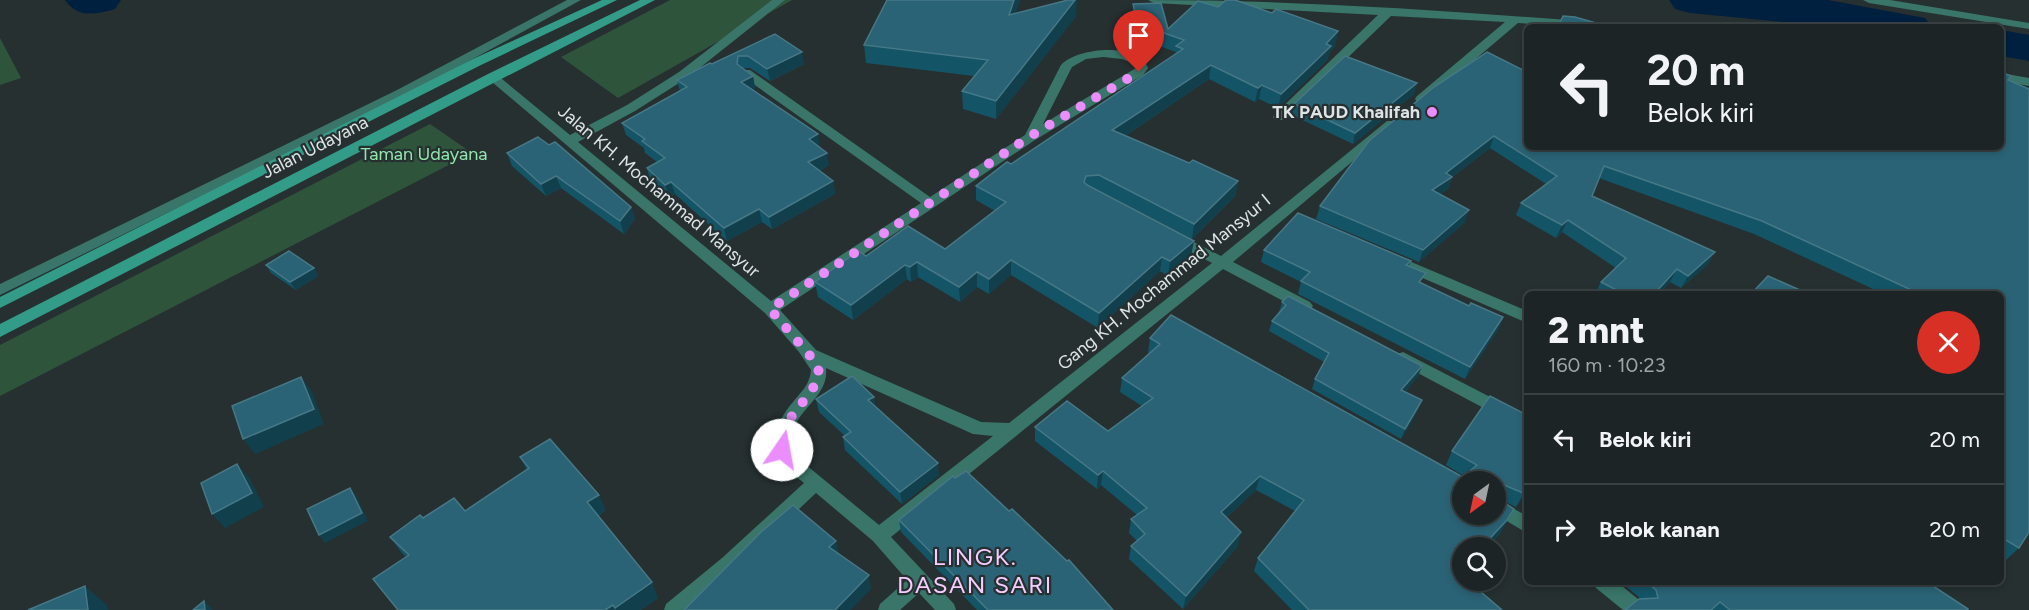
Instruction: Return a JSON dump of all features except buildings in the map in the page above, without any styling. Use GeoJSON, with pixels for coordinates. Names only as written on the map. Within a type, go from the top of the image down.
{"type":"FeatureCollection","features":[{"type":"Feature","properties":{"kind":"main road","name":"Jalan Udayana"},"geometry":{"type":"LineString","coordinates":[[0,303],[211,194],[477,62],[611,0]]}},
{"type":"Feature","properties":{"kind":"main road","name":"Jalan Udayana"},"geometry":{"type":"LineString","coordinates":[[0,331],[492,77],[649,0]]}},
{"type":"Feature","properties":{"kind":"main road"},"geometry":{"type":"LineString","coordinates":[[211,194],[232,210]]}},
{"type":"Feature","properties":{"kind":"street"},"geometry":{"type":"LineString","coordinates":[[0,290],[401,93],[575,0]]}},
{"type":"Feature","properties":{"kind":"street"},"geometry":{"type":"LineString","coordinates":[[569,141],[664,87],[734,37],[779,0]]}},
{"type":"Feature","properties":{"kind":"street"},"geometry":{"type":"LineString","coordinates":[[1154,0],[1581,24]]}},
{"type":"Feature","properties":{"kind":"street"},"geometry":{"type":"LineString","coordinates":[[1869,0],[1916,3],[2029,26]]}},
{"type":"Feature","properties":{"kind":"street"},"geometry":{"type":"LineString","coordinates":[[1279,117],[1387,13]]}},
{"type":"Feature","properties":{"kind":"street","name":"Gang KH. Mochammad Mansyur I"},"geometry":{"type":"LineString","coordinates":[[879,536],[1012,430],[1164,316],[1282,212],[1515,19]]}},
{"type":"Feature","properties":{"kind":"street"},"geometry":{"type":"LineString","coordinates":[[770,309],[1029,137],[1139,72],[1142,68],[1140,62],[1134,58],[1119,55],[1090,56],[1072,60],[1067,65],[1029,137]]}},
{"type":"Feature","properties":{"kind":"street"},"geometry":{"type":"LineString","coordinates":[[746,73],[930,203]]}},
{"type":"Feature","properties":{"kind":"street","name":"Jalan KH. Mochammad Mansyur"},"geometry":{"type":"LineString","coordinates":[[492,77],[770,309],[817,364],[819,376],[784,429],[781,445],[787,459],[814,484],[879,536],[947,610]]}},
{"type":"Feature","properties":{"kind":"street"},"geometry":{"type":"LineString","coordinates":[[2004,78],[2029,82]]}},
{"type":"Feature","properties":{"kind":"street"},"geometry":{"type":"LineString","coordinates":[[1282,212],[1303,221]]}},
{"type":"Feature","properties":{"kind":"street"},"geometry":{"type":"LineString","coordinates":[[1162,231],[1317,312]]}},
{"type":"Feature","properties":{"kind":"street"},"geometry":{"type":"LineString","coordinates":[[1399,262],[1524,316]]}},
{"type":"Feature","properties":{"kind":"street"},"geometry":{"type":"LineString","coordinates":[[1391,352],[1524,422]]}},
{"type":"Feature","properties":{"kind":"street"},"geometry":{"type":"LineString","coordinates":[[808,354],[979,429],[1012,430]]}},
{"type":"Feature","properties":{"kind":"street"},"geometry":{"type":"LineString","coordinates":[[673,610],[728,564],[814,484]]}},
{"type":"Feature","properties":{"kind":"street"},"geometry":{"type":"LineString","coordinates":[[1506,512],[1524,523]]}},
{"type":"Feature","properties":{"kind":"street"},"geometry":{"type":"LineString","coordinates":[[887,610],[919,581]]}},
{"type":"Feature","properties":{"kind":"street"},"geometry":{"type":"LineString","coordinates":[[1607,585],[1637,610]]}},
{"type":"Feature","properties":{"kind":"green space"},"geometry":{"type":"Polygon","coordinates":[[[670,0],[792,0],[618,98],[561,57],[670,0]]]}},
{"type":"Feature","properties":{"kind":"green space"},"geometry":{"type":"Polygon","coordinates":[[[0,38],[21,78],[0,85],[0,38]]]}},
{"type":"Feature","properties":{"kind":"green space","name":"Taman Udayana"},"geometry":{"type":"Polygon","coordinates":[[[430,124],[472,153],[0,396],[0,345],[430,124]]]}},
{"type":"Feature","properties":{"kind":"waterway"},"geometry":{"type":"LineString","coordinates":[[86,0],[91,2],[100,0]]}},
{"type":"Feature","properties":{"kind":"waterway"},"geometry":{"type":"LineString","coordinates":[[1690,0],[1823,12],[1893,24]]}},
{"type":"Feature","properties":{"kind":"waterway"},"geometry":{"type":"LineString","coordinates":[[2004,44],[2029,48]]}},
{"type":"Feature","properties":{"kind":"place","name":"TK PAUD Khalifah"},"geometry":{"type":"Point","coordinates":[1432,112]}},
{"type":"Feature","properties":{"kind":"district","name":"LINGK. DASAN SARI"},"geometry":{"type":"Point","coordinates":[975,570]}},
{"type":"Feature","properties":{"kind":"route"},"geometry":{"type":"LineString","coordinates":[[782,450],[781,440],[784,429],[816,382],[819,370],[817,364],[770,309],[1029,137],[1139,72]]}}]}
